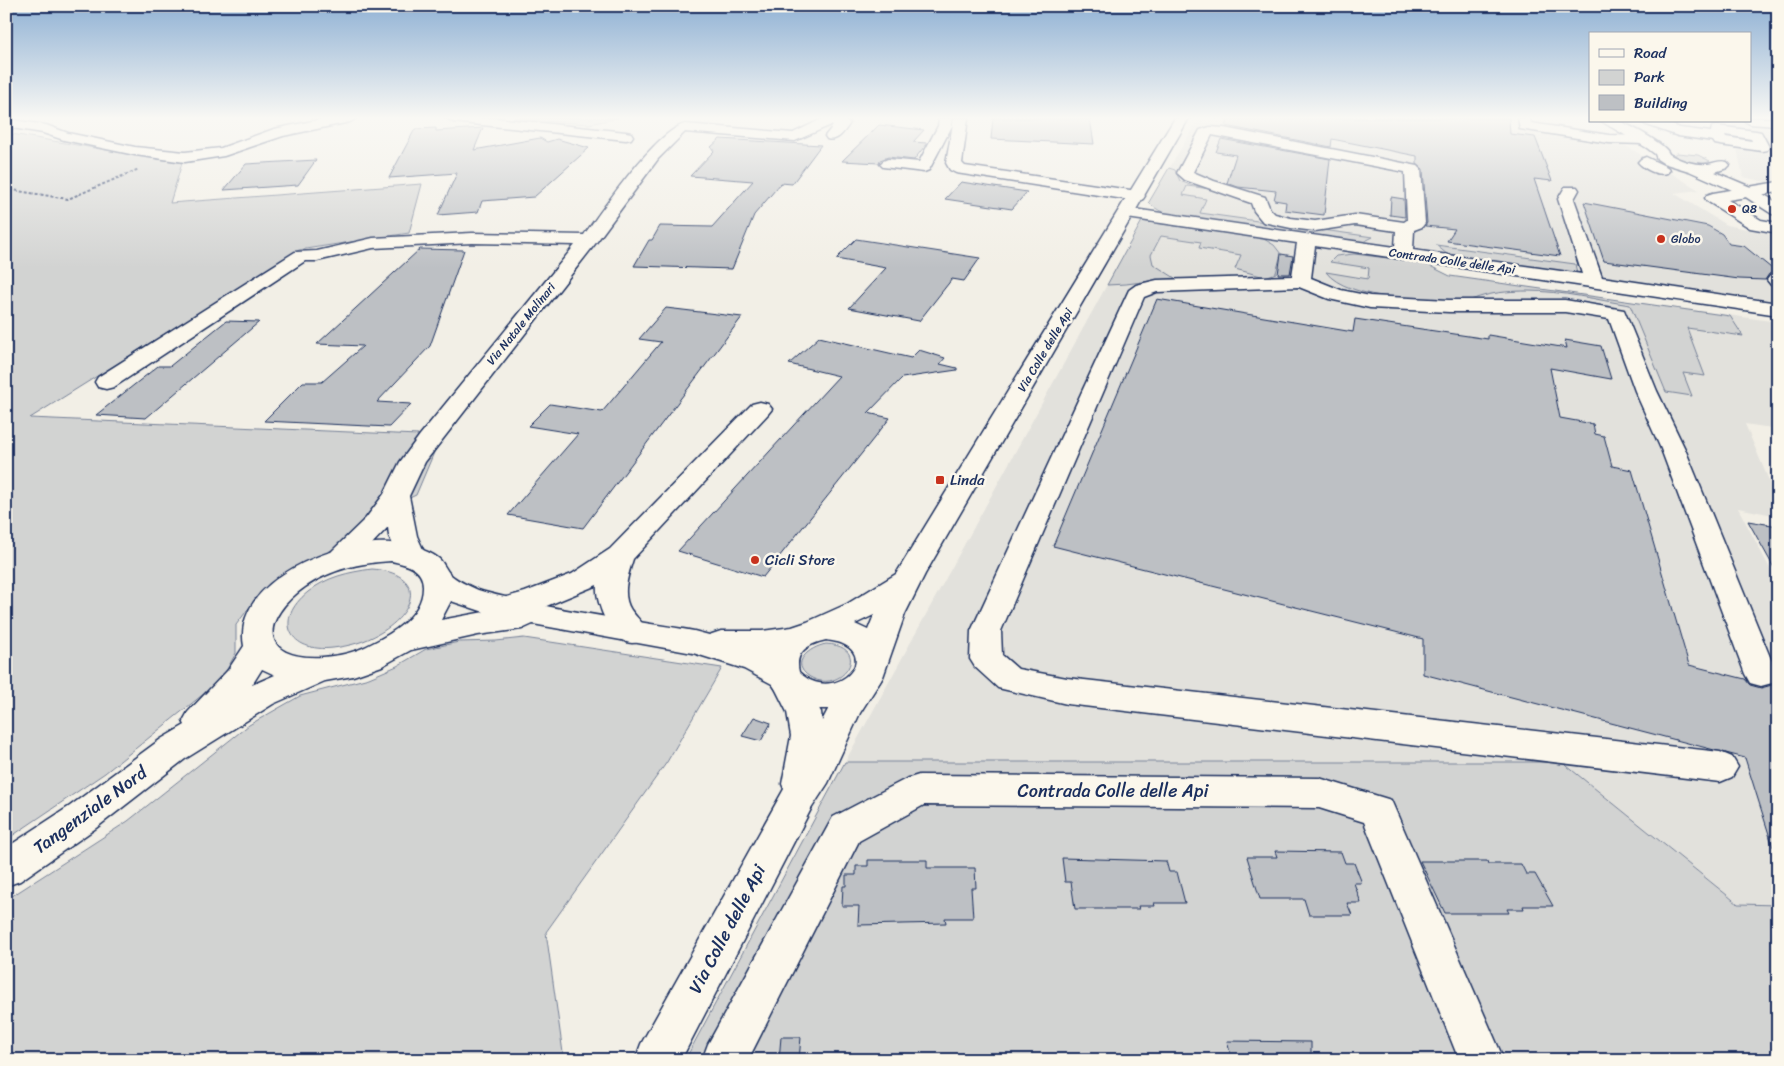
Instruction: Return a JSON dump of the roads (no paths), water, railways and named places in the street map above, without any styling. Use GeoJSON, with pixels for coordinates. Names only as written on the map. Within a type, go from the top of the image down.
{"type":"FeatureCollection","features":[{"type":"Feature","properties":{"kind":"main road","name":"Via Natale Molinari"},"geometry":{"type":"LineString","coordinates":[[342,558],[364,538],[396,496],[413,462],[428,440],[589,240],[626,168]]}},
{"type":"Feature","properties":{"kind":"main road","name":"Contrada Colle delle Api"},"geometry":{"type":"LineString","coordinates":[[956,168],[1307,240],[1778,309]]}},
{"type":"Feature","properties":{"kind":"main road","name":"Via Colle delle Api"},"geometry":{"type":"LineString","coordinates":[[657,1060],[798,798],[815,774],[846,707],[869,670],[885,621],[905,581],[928,547],[1153,168]]}},
{"type":"Feature","properties":{"kind":"main road"},"geometry":{"type":"LineString","coordinates":[[1188,168],[1185,173],[1195,180],[1246,194],[1259,200],[1262,211],[1269,218],[1291,224],[1316,226],[1355,220],[1405,226],[1416,223],[1413,169],[1407,168]]}},
{"type":"Feature","properties":{"kind":"main road"},"geometry":{"type":"LineString","coordinates":[[1657,168],[1662,170]]}},
{"type":"Feature","properties":{"kind":"main road"},"geometry":{"type":"LineString","coordinates":[[1715,168],[1747,192]]}},
{"type":"Feature","properties":{"kind":"main road"},"geometry":{"type":"LineString","coordinates":[[1715,168],[1747,192],[1778,210]]}},
{"type":"Feature","properties":{"kind":"main road"},"geometry":{"type":"LineString","coordinates":[[1778,187],[1713,198],[1756,224],[1778,228]]}},
{"type":"Feature","properties":{"kind":"main road"},"geometry":{"type":"LineString","coordinates":[[1571,190],[1566,199],[1594,282]]}},
{"type":"Feature","properties":{"kind":"main road"},"geometry":{"type":"LineString","coordinates":[[1404,254],[1405,226]]}},
{"type":"Feature","properties":{"kind":"main road"},"geometry":{"type":"LineString","coordinates":[[106,382],[301,256],[317,256],[373,243],[472,238],[589,240]]}},
{"type":"Feature","properties":{"kind":"main road"},"geometry":{"type":"LineString","coordinates":[[1301,281],[1307,240]]}},
{"type":"Feature","properties":{"kind":"main road"},"geometry":{"type":"LineString","coordinates":[[1720,767],[1067,691],[1009,679],[986,659],[986,631],[1136,294],[1143,289],[1157,286],[1301,281],[1336,295],[1370,302],[1449,306],[1565,306],[1617,314],[1646,391],[1673,449],[1761,674]]}},
{"type":"Feature","properties":{"kind":"main road"},"geometry":{"type":"LineString","coordinates":[[507,607],[534,600],[566,588],[602,569],[620,556],[760,408]]}},
{"type":"Feature","properties":{"kind":"main road"},"geometry":{"type":"LineString","coordinates":[[396,496],[402,536],[412,556]]}},
{"type":"Feature","properties":{"kind":"main road"},"geometry":{"type":"LineString","coordinates":[[391,552],[412,556],[434,571],[439,581],[437,600],[425,621],[402,641],[378,655],[350,665],[322,669],[294,669],[273,661],[259,648],[256,632],[261,614],[274,597],[293,581],[308,572],[342,558],[367,553],[391,552]]}},
{"type":"Feature","properties":{"kind":"main road"},"geometry":{"type":"LineString","coordinates":[[620,556],[612,576],[611,596],[617,616],[633,632]]}},
{"type":"Feature","properties":{"kind":"main road"},"geometry":{"type":"LineString","coordinates":[[439,581],[470,598],[507,607],[546,616],[694,642],[754,661],[786,680],[799,692],[812,696],[842,695],[855,689],[869,670],[869,649],[862,640],[840,630],[826,629],[762,642],[694,642]]}},
{"type":"Feature","properties":{"kind":"main road","name":"Via Colle delle Api"},"geometry":{"type":"LineString","coordinates":[[806,634],[858,611],[905,581]]}},
{"type":"Feature","properties":{"kind":"main road"},"geometry":{"type":"LineString","coordinates":[[402,641],[451,628],[492,620],[546,616]]}},
{"type":"Feature","properties":{"kind":"main road"},"geometry":{"type":"LineString","coordinates":[[786,680],[780,664],[783,654],[790,644],[806,634]]}},
{"type":"Feature","properties":{"kind":"main road","name":"Tangenziale Nord"},"geometry":{"type":"LineString","coordinates":[[173,749],[239,679],[259,648]]}},
{"type":"Feature","properties":{"kind":"main road","name":"Tangenziale Nord"},"geometry":{"type":"LineString","coordinates":[[6,869],[82,817],[173,749],[261,695],[305,674],[322,669]]}},
{"type":"Feature","properties":{"kind":"main road","name":"Via Colle delle Api"},"geometry":{"type":"LineString","coordinates":[[786,680],[804,712],[808,736],[798,798]]}},
{"type":"Feature","properties":{"kind":"main road","name":"Contrada Colle delle Api"},"geometry":{"type":"LineString","coordinates":[[724,1060],[846,829],[919,790],[1318,793],[1378,811],[1482,1060]]}},
{"type":"Feature","properties":{"kind":"place","name":"Q8"},"geometry":{"type":"Point","coordinates":[1732,209]}},
{"type":"Feature","properties":{"kind":"place","name":"Globo"},"geometry":{"type":"Point","coordinates":[1661,239]}},
{"type":"Feature","properties":{"kind":"place","name":"Linda"},"geometry":{"type":"Point","coordinates":[940,480]}},
{"type":"Feature","properties":{"kind":"place","name":"Cicli Store"},"geometry":{"type":"Point","coordinates":[755,560]}}]}
